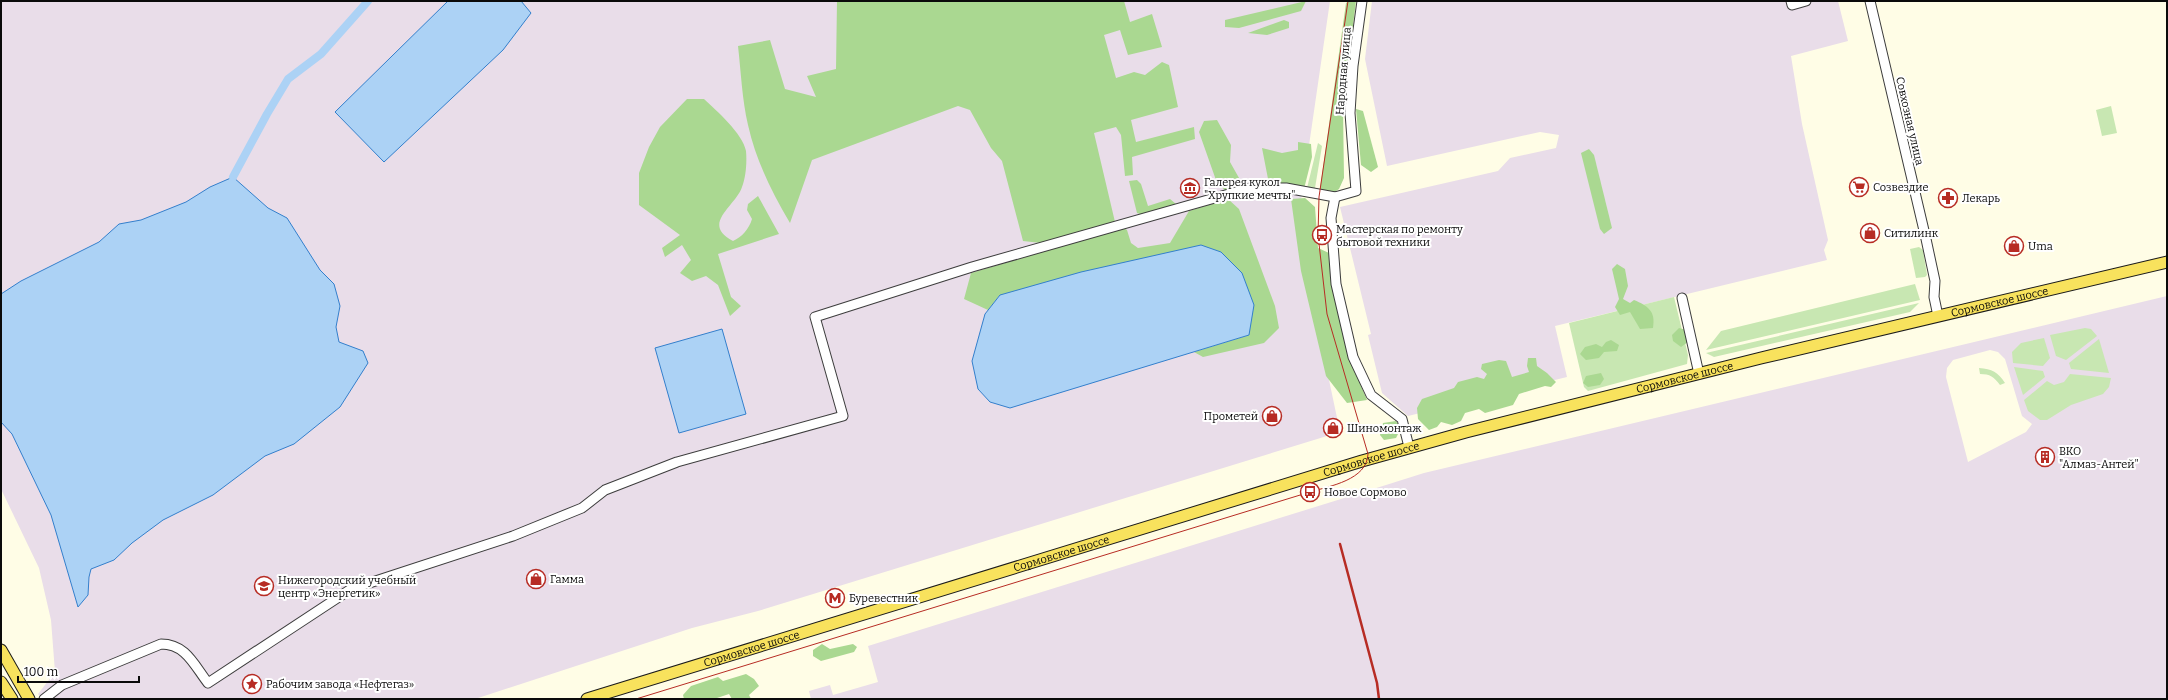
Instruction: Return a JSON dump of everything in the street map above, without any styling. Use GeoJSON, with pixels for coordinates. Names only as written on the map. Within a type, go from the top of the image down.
{"type":"FeatureCollection","features":[{"type":"Feature","properties":{"kind":"main road","name":"Сормовское шоссе"},"geometry":{"type":"LineString","coordinates":[[587,699],[1409,447],[1699,374],[2167,262]]}},
{"type":"Feature","properties":{"kind":"main road"},"geometry":{"type":"LineString","coordinates":[[1,650],[29,699]]}},
{"type":"Feature","properties":{"kind":"main road"},"geometry":{"type":"LineString","coordinates":[[1,682],[12,699]]}},
{"type":"Feature","properties":{"kind":"street","name":"Народная улица"},"geometry":{"type":"LineString","coordinates":[[1336,197],[1356,191],[1350,113],[1353,66],[1362,1]]}},
{"type":"Feature","properties":{"kind":"street"},"geometry":{"type":"LineString","coordinates":[[1791,1],[1792,5],[1806,1]]}},
{"type":"Feature","properties":{"kind":"street","name":"Совхозная улица"},"geometry":{"type":"LineString","coordinates":[[1870,1],[1935,281],[1934,297],[1938,316]]}},
{"type":"Feature","properties":{"kind":"street"},"geometry":{"type":"LineString","coordinates":[[44,699],[62,685],[161,644],[178,646],[184,651],[208,683],[351,589],[524,531],[582,508],[605,490],[677,462],[843,416],[815,317],[972,267],[1250,188],[1286,188],[1336,197],[1331,218],[1336,284],[1353,357],[1371,395],[1402,418],[1409,447]]}},
{"type":"Feature","properties":{"kind":"street"},"geometry":{"type":"LineString","coordinates":[[1682,298],[1699,374]]}},
{"type":"Feature","properties":{"kind":"shaded area"},"geometry":{"type":"Polygon","coordinates":[[[1,1],[1330,1],[1297,228],[1340,432],[758,611],[692,628],[475,699],[42,699],[38,694],[55,672],[51,620],[39,568],[1,489],[1,1]]]}},
{"type":"Feature","properties":{"kind":"shaded area"},"geometry":{"type":"Polygon","coordinates":[[[1372,1],[1838,1],[1848,41],[1791,56],[1802,124],[1828,240],[1824,250],[1827,260],[1555,326],[1567,377],[1408,416],[1382,393],[1368,335],[1371,334],[1340,207],[1498,171],[1510,158],[1556,148],[1559,135],[1540,132],[1387,166],[1365,59],[1372,1]]]}},
{"type":"Feature","properties":{"kind":"shaded area"},"geometry":{"type":"Polygon","coordinates":[[[2167,296],[2167,699],[811,699],[809,691],[830,685],[833,695],[878,682],[868,646],[1424,473],[2167,296]],[[1990,350],[1953,360],[1947,368],[1946,377],[1968,462],[2026,432],[2032,424],[2022,416],[2005,359],[1998,352],[1990,350]]]}},
{"type":"Feature","properties":{"kind":"green space"},"geometry":{"type":"Polygon","coordinates":[[[837,1],[1124,1],[1130,22],[1152,14],[1162,47],[1128,55],[1120,30],[1104,35],[1116,78],[1134,72],[1145,75],[1162,62],[1169,65],[1178,107],[1131,120],[1136,142],[1194,127],[1195,139],[1132,157],[1133,175],[1125,176],[1121,135],[1116,127],[1094,133],[1115,222],[1041,243],[1023,241],[1002,161],[991,148],[970,110],[958,106],[812,160],[790,223],[765,176],[751,138],[744,105],[738,46],[770,40],[785,89],[816,97],[807,76],[836,69],[837,1]]]}},
{"type":"Feature","properties":{"kind":"green space"},"geometry":{"type":"Polygon","coordinates":[[[1306,1],[1301,11],[1239,28],[1225,27],[1225,20],[1306,1]]]}},
{"type":"Feature","properties":{"kind":"green space"},"geometry":{"type":"Polygon","coordinates":[[[1349,1],[1356,1],[1343,108],[1344,178],[1339,189],[1333,193],[1320,189],[1346,3],[1349,1]]]}},
{"type":"Feature","properties":{"kind":"green space"},"geometry":{"type":"Polygon","coordinates":[[[1284,20],[1289,22],[1289,28],[1267,35],[1248,33],[1284,20]]]}},
{"type":"Feature","properties":{"kind":"green space"},"geometry":{"type":"Polygon","coordinates":[[[687,99],[704,99],[735,130],[744,144],[746,151],[746,169],[742,187],[739,194],[720,221],[720,228],[724,235],[733,241],[745,232],[752,219],[747,210],[748,204],[758,196],[779,234],[718,254],[731,297],[741,306],[730,316],[718,285],[706,276],[692,281],[680,273],[691,260],[682,245],[665,257],[662,248],[680,235],[639,205],[639,173],[649,147],[660,127],[687,99]]]}},
{"type":"Feature","properties":{"kind":"green space"},"geometry":{"type":"Polygon","coordinates":[[[2111,106],[2117,133],[2102,136],[2096,110],[2111,106]]]}},
{"type":"Feature","properties":{"kind":"green space"},"geometry":{"type":"Polygon","coordinates":[[[1356,109],[1363,111],[1378,167],[1371,172],[1361,165],[1356,109]]]}},
{"type":"Feature","properties":{"kind":"green space"},"geometry":{"type":"Polygon","coordinates":[[[1217,120],[1231,145],[1230,162],[1243,185],[1226,191],[1217,183],[1199,132],[1204,121],[1217,120]]]}},
{"type":"Feature","properties":{"kind":"green space"},"geometry":{"type":"Polygon","coordinates":[[[1298,142],[1311,144],[1312,157],[1304,189],[1269,184],[1262,148],[1282,153],[1298,150],[1298,142]]]}},
{"type":"Feature","properties":{"kind":"green space"},"geometry":{"type":"Polygon","coordinates":[[[1318,143],[1322,146],[1315,188],[1307,188],[1318,143]]]}},
{"type":"Feature","properties":{"kind":"green space"},"geometry":{"type":"Polygon","coordinates":[[[1589,149],[1594,155],[1612,228],[1604,234],[1600,229],[1581,153],[1589,149]]]}},
{"type":"Feature","properties":{"kind":"green space"},"geometry":{"type":"Polygon","coordinates":[[[1137,180],[1141,184],[1148,206],[1170,199],[1176,204],[1143,215],[1137,213],[1129,181],[1137,180]]]}},
{"type":"Feature","properties":{"kind":"green space"},"geometry":{"type":"Polygon","coordinates":[[[1305,198],[1315,207],[1318,248],[1329,253],[1356,374],[1367,400],[1347,403],[1326,376],[1301,271],[1291,199],[1305,198]]]}},
{"type":"Feature","properties":{"kind":"green space"},"geometry":{"type":"Polygon","coordinates":[[[1228,199],[1239,209],[1275,306],[1279,328],[1264,343],[1203,357],[1194,352],[1249,335],[1000,295],[988,310],[964,299],[971,273],[1124,228],[1127,230],[1131,243],[1138,248],[1170,243],[1189,211],[1228,199]]]}},
{"type":"Feature","properties":{"kind":"green space"},"geometry":{"type":"Polygon","coordinates":[[[1919,247],[1923,250],[1927,275],[1925,277],[1916,278],[1910,249],[1919,247]]]}},
{"type":"Feature","properties":{"kind":"green space"},"geometry":{"type":"Polygon","coordinates":[[[1617,264],[1625,269],[1628,286],[1623,299],[1630,303],[1634,300],[1647,307],[1652,313],[1654,322],[1653,328],[1640,329],[1630,312],[1620,315],[1615,307],[1619,299],[1612,269],[1617,264]]]}},
{"type":"Feature","properties":{"kind":"green space"},"geometry":{"type":"Polygon","coordinates":[[[1915,284],[1920,300],[1706,350],[1721,331],[1915,284]]]}},
{"type":"Feature","properties":{"kind":"green space"},"geometry":{"type":"Polygon","coordinates":[[[1674,297],[1688,355],[1687,364],[1588,391],[1584,387],[1569,323],[1674,297]]]}},
{"type":"Feature","properties":{"kind":"green space"},"geometry":{"type":"Polygon","coordinates":[[[1919,303],[1910,312],[1714,357],[1706,353],[1919,303]]]}},
{"type":"Feature","properties":{"kind":"green space"},"geometry":{"type":"Polygon","coordinates":[[[1679,328],[1686,330],[1688,342],[1681,347],[1673,341],[1672,335],[1679,328]]]}},
{"type":"Feature","properties":{"kind":"green space"},"geometry":{"type":"Polygon","coordinates":[[[2085,328],[2091,329],[2097,336],[2066,360],[2056,356],[2050,335],[2085,328]]]}},
{"type":"Feature","properties":{"kind":"green space"},"geometry":{"type":"Polygon","coordinates":[[[2044,338],[2050,358],[2043,366],[2013,363],[2012,352],[2021,343],[2044,338]]]}},
{"type":"Feature","properties":{"kind":"green space"},"geometry":{"type":"Polygon","coordinates":[[[2099,339],[2109,373],[2071,369],[2069,363],[2099,339]]]}},
{"type":"Feature","properties":{"kind":"green space"},"geometry":{"type":"Polygon","coordinates":[[[1611,340],[1619,345],[1617,351],[1604,352],[1599,358],[1586,360],[1580,354],[1585,347],[1596,344],[1602,347],[1606,342],[1611,340]]]}},
{"type":"Feature","properties":{"kind":"green space"},"geometry":{"type":"Polygon","coordinates":[[[1528,358],[1536,358],[1537,366],[1556,382],[1551,387],[1545,386],[1519,394],[1513,405],[1485,413],[1479,409],[1465,413],[1461,421],[1452,425],[1441,422],[1437,427],[1429,430],[1418,419],[1417,408],[1422,399],[1454,388],[1458,382],[1477,377],[1484,379],[1487,374],[1481,369],[1482,364],[1499,360],[1506,361],[1512,377],[1529,372],[1527,366],[1528,358]]]}},
{"type":"Feature","properties":{"kind":"green space"},"geometry":{"type":"Polygon","coordinates":[[[2014,367],[2043,371],[2045,377],[2023,395],[2014,367]]]}},
{"type":"Feature","properties":{"kind":"green space"},"geometry":{"type":"Polygon","coordinates":[[[1979,368],[1988,369],[1994,372],[2000,376],[2005,383],[2000,385],[1992,376],[1980,374],[1979,368]]]}},
{"type":"Feature","properties":{"kind":"green space"},"geometry":{"type":"Polygon","coordinates":[[[1601,373],[1604,379],[1600,385],[1588,387],[1583,383],[1586,376],[1601,373]]]}},
{"type":"Feature","properties":{"kind":"green space"},"geometry":{"type":"Polygon","coordinates":[[[2070,374],[2111,378],[2109,387],[2103,394],[2071,405],[2047,420],[2040,420],[2028,411],[2024,400],[2047,381],[2054,385],[2064,382],[2070,374]]]}},
{"type":"Feature","properties":{"kind":"green space"},"geometry":{"type":"Polygon","coordinates":[[[1396,421],[1401,428],[1396,438],[1384,440],[1380,435],[1383,423],[1396,421]]]}},
{"type":"Feature","properties":{"kind":"green space"},"geometry":{"type":"Polygon","coordinates":[[[822,644],[830,649],[853,644],[857,647],[854,652],[821,661],[813,656],[813,650],[822,644]]]}},
{"type":"Feature","properties":{"kind":"green space"},"geometry":{"type":"Polygon","coordinates":[[[746,674],[754,679],[759,686],[749,695],[751,699],[732,699],[729,694],[714,699],[684,699],[683,695],[691,686],[718,677],[723,681],[746,674]]]}},
{"type":"Feature","properties":{"kind":"water"},"geometry":{"type":"Polygon","coordinates":[[[448,1],[521,1],[531,13],[503,50],[384,162],[335,112],[448,1]]]}},
{"type":"Feature","properties":{"kind":"water"},"geometry":{"type":"Polygon","coordinates":[[[233,177],[268,208],[287,218],[320,270],[334,284],[340,306],[336,327],[339,342],[363,351],[368,363],[340,407],[294,444],[265,456],[213,495],[163,520],[132,543],[114,560],[91,569],[88,595],[78,607],[51,515],[12,434],[1,422],[1,294],[21,281],[99,242],[119,224],[141,220],[186,202],[210,187],[233,177]]]}},
{"type":"Feature","properties":{"kind":"water"},"geometry":{"type":"Polygon","coordinates":[[[1201,245],[1221,252],[1242,273],[1254,305],[1249,335],[1010,408],[990,402],[978,389],[972,361],[985,314],[1000,295],[1081,272],[1201,245]]]}},
{"type":"Feature","properties":{"kind":"water"},"geometry":{"type":"Polygon","coordinates":[[[722,329],[746,414],[679,433],[655,348],[722,329]]]}},
{"type":"Feature","properties":{"kind":"waterway"},"geometry":{"type":"LineString","coordinates":[[233,177],[288,79],[321,54],[368,1]]}},
{"type":"Feature","properties":{"kind":"tram line"},"geometry":{"type":"LineString","coordinates":[[636,699],[1337,484],[1354,476],[1361,470],[1366,463],[1368,454],[1327,314],[1318,235],[1319,197],[1348,1]]}},
{"type":"Feature","properties":{"kind":"railway"},"geometry":{"type":"LineString","coordinates":[[1340,544],[1377,683],[1379,699]]}},
{"type":"Feature","properties":{"kind":"place","name":"Созвездие"},"geometry":{"type":"Point","coordinates":[1859,187]}},
{"type":"Feature","properties":{"kind":"place","name":"Галерея кукол \"Хрупкие мечты\""},"geometry":{"type":"Point","coordinates":[1190,188]}},
{"type":"Feature","properties":{"kind":"place","name":"Лекарь"},"geometry":{"type":"Point","coordinates":[1948,198]}},
{"type":"Feature","properties":{"kind":"place","name":"Ситилинк"},"geometry":{"type":"Point","coordinates":[1870,233]}},
{"type":"Feature","properties":{"kind":"place","name":"Мастерская по ремонту бытовой техники"},"geometry":{"type":"Point","coordinates":[1322,235]}},
{"type":"Feature","properties":{"kind":"place","name":"Uma"},"geometry":{"type":"Point","coordinates":[2014,246]}},
{"type":"Feature","properties":{"kind":"place","name":"Прометей"},"geometry":{"type":"Point","coordinates":[1272,416]}},
{"type":"Feature","properties":{"kind":"place","name":"Шиномонтаж"},"geometry":{"type":"Point","coordinates":[1333,428]}},
{"type":"Feature","properties":{"kind":"place","name":"ВКО \"Алмаз-Антей\""},"geometry":{"type":"Point","coordinates":[2045,457]}},
{"type":"Feature","properties":{"kind":"place","name":"Новое Сормово"},"geometry":{"type":"Point","coordinates":[1310,492]}},
{"type":"Feature","properties":{"kind":"place","name":"Гамма"},"geometry":{"type":"Point","coordinates":[536,579]}},
{"type":"Feature","properties":{"kind":"place","name":"Нижегородский учебный центр «Энергетик»"},"geometry":{"type":"Point","coordinates":[264,586]}},
{"type":"Feature","properties":{"kind":"place","name":"Буревестник"},"geometry":{"type":"Point","coordinates":[835,598]}},
{"type":"Feature","properties":{"kind":"place","name":"Рабочим завода «Нефтегаз»"},"geometry":{"type":"Point","coordinates":[252,684]}}]}
